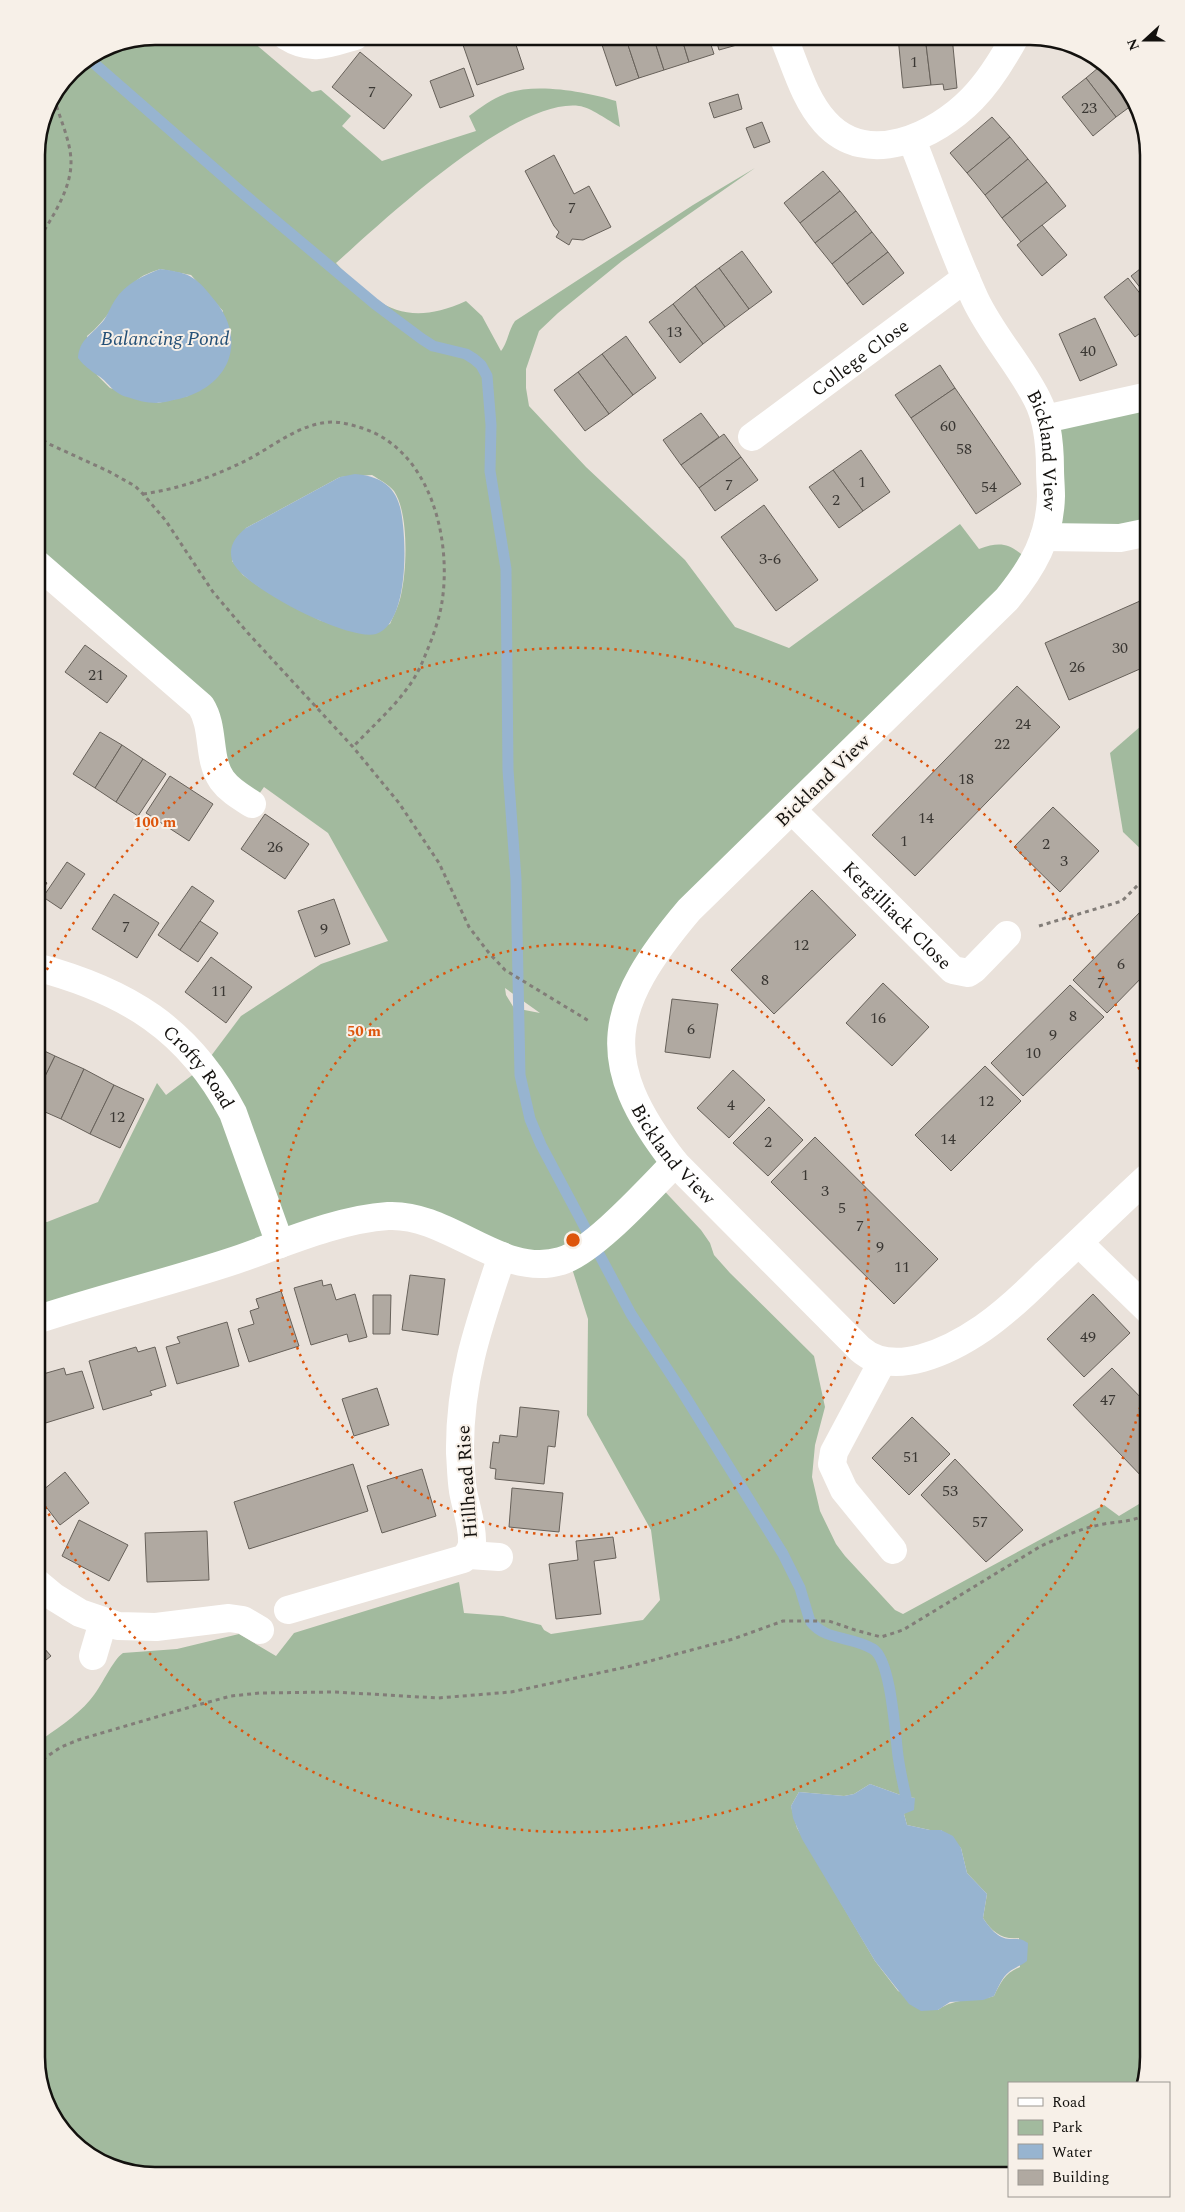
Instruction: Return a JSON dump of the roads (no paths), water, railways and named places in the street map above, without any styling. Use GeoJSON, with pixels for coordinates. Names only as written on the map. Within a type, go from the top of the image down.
{"type":"FeatureCollection","features":[{"type":"Feature","properties":{"kind":"street"},"geometry":{"type":"LineString","coordinates":[[303,45],[324,45]]}},
{"type":"Feature","properties":{"kind":"street"},"geometry":{"type":"LineString","coordinates":[[787,45],[805,89],[817,111],[834,131],[859,142],[876,146],[912,140],[948,120],[972,99],[1002,61],[1010,45]]}},
{"type":"Feature","properties":{"kind":"street","name":"Bickland View"},"geometry":{"type":"LineString","coordinates":[[882,1362],[860,1349],[675,1163],[649,1129],[638,1108],[624,1075],[620,1040],[623,1019],[641,977],[674,928],[694,904],[1008,599],[1028,572],[1044,536],[1049,519],[1051,496],[1050,458],[1045,419],[1037,399],[990,327],[966,278],[912,140]]}},
{"type":"Feature","properties":{"kind":"street","name":"College Close"},"geometry":{"type":"LineString","coordinates":[[752,437],[966,278]]}},
{"type":"Feature","properties":{"kind":"street"},"geometry":{"type":"LineString","coordinates":[[1045,419],[1140,398]]}},
{"type":"Feature","properties":{"kind":"street"},"geometry":{"type":"LineString","coordinates":[[1044,536],[1120,538],[1140,534]]}},
{"type":"Feature","properties":{"kind":"street"},"geometry":{"type":"LineString","coordinates":[[45,572],[202,706],[208,717],[216,765],[221,778],[229,788],[252,804]]}},
{"type":"Feature","properties":{"kind":"street","name":"Kergilliack Close"},"geometry":{"type":"LineString","coordinates":[[792,810],[953,970],[968,973],[1007,935]]}},
{"type":"Feature","properties":{"kind":"street","name":"Crofty Road"},"geometry":{"type":"LineString","coordinates":[[45,970],[72,977],[132,1004],[178,1037],[192,1052],[223,1094],[233,1114],[280,1244]]}},
{"type":"Feature","properties":{"kind":"street"},"geometry":{"type":"LineString","coordinates":[[45,1317],[209,1268],[280,1244],[371,1218],[390,1216],[427,1222],[446,1228],[502,1256],[529,1263],[550,1263],[570,1257],[592,1241],[675,1163]]}},
{"type":"Feature","properties":{"kind":"street"},"geometry":{"type":"LineString","coordinates":[[893,1550],[844,1490],[832,1464],[834,1452],[882,1362],[918,1359],[967,1338],[1012,1305],[1140,1184]]}},
{"type":"Feature","properties":{"kind":"street"},"geometry":{"type":"LineString","coordinates":[[1079,1242],[1140,1302]]}},
{"type":"Feature","properties":{"kind":"street","name":"Hillhead Rise"},"geometry":{"type":"LineString","coordinates":[[288,1610],[463,1559],[469,1555],[471,1536],[461,1472],[460,1424],[462,1393],[477,1332],[502,1256]]}},
{"type":"Feature","properties":{"kind":"street"},"geometry":{"type":"LineString","coordinates":[[469,1555],[499,1558]]}},
{"type":"Feature","properties":{"kind":"street"},"geometry":{"type":"LineString","coordinates":[[45,1590],[71,1608],[103,1622],[118,1626],[144,1628],[229,1618],[243,1620],[260,1630]]}},
{"type":"Feature","properties":{"kind":"street"},"geometry":{"type":"LineString","coordinates":[[93,1656],[103,1622]]}},
{"type":"Feature","properties":{"kind":"water","name":"Balancing Pond"},"geometry":{"type":"Polygon","coordinates":[[[160,269],[187,275],[203,287],[226,317],[231,333],[231,348],[228,361],[221,374],[210,385],[196,393],[179,399],[153,403],[118,393],[78,358],[84,341],[104,320],[119,294],[135,281],[160,269]]]}},
{"type":"Feature","properties":{"kind":"water"},"geometry":{"type":"Polygon","coordinates":[[[355,474],[378,479],[389,487],[397,499],[402,520],[404,556],[400,596],[395,613],[387,626],[376,634],[363,634],[344,629],[297,610],[254,584],[239,571],[231,555],[234,542],[246,528],[340,477],[355,474]]]}},
{"type":"Feature","properties":{"kind":"water"},"geometry":{"type":"Polygon","coordinates":[[[870,1784],[906,1797],[915,1798],[914,1810],[904,1814],[907,1825],[930,1830],[941,1830],[953,1836],[961,1848],[967,1873],[987,1894],[983,1918],[985,1921],[994,1932],[1002,1937],[1022,1940],[1028,1943],[1027,1961],[1007,1974],[994,1996],[983,2000],[950,2002],[938,2010],[921,2011],[909,2004],[875,1961],[802,1839],[793,1818],[791,1806],[799,1792],[844,1796],[854,1794],[870,1784]]]}},
{"type":"Feature","properties":{"kind":"waterway"},"geometry":{"type":"LineString","coordinates":[[94,63],[239,190],[375,304],[433,346],[466,354],[474,359],[481,365],[487,376],[491,425],[490,471],[506,569],[508,770],[516,879],[520,1075],[530,1119],[541,1145],[631,1314],[683,1393],[783,1554],[800,1588],[809,1618]]}},
{"type":"Feature","properties":{"kind":"waterway"},"geometry":{"type":"LineString","coordinates":[[811,1622],[824,1632],[865,1645],[873,1649],[879,1656],[888,1682],[906,1797]]}}]}
